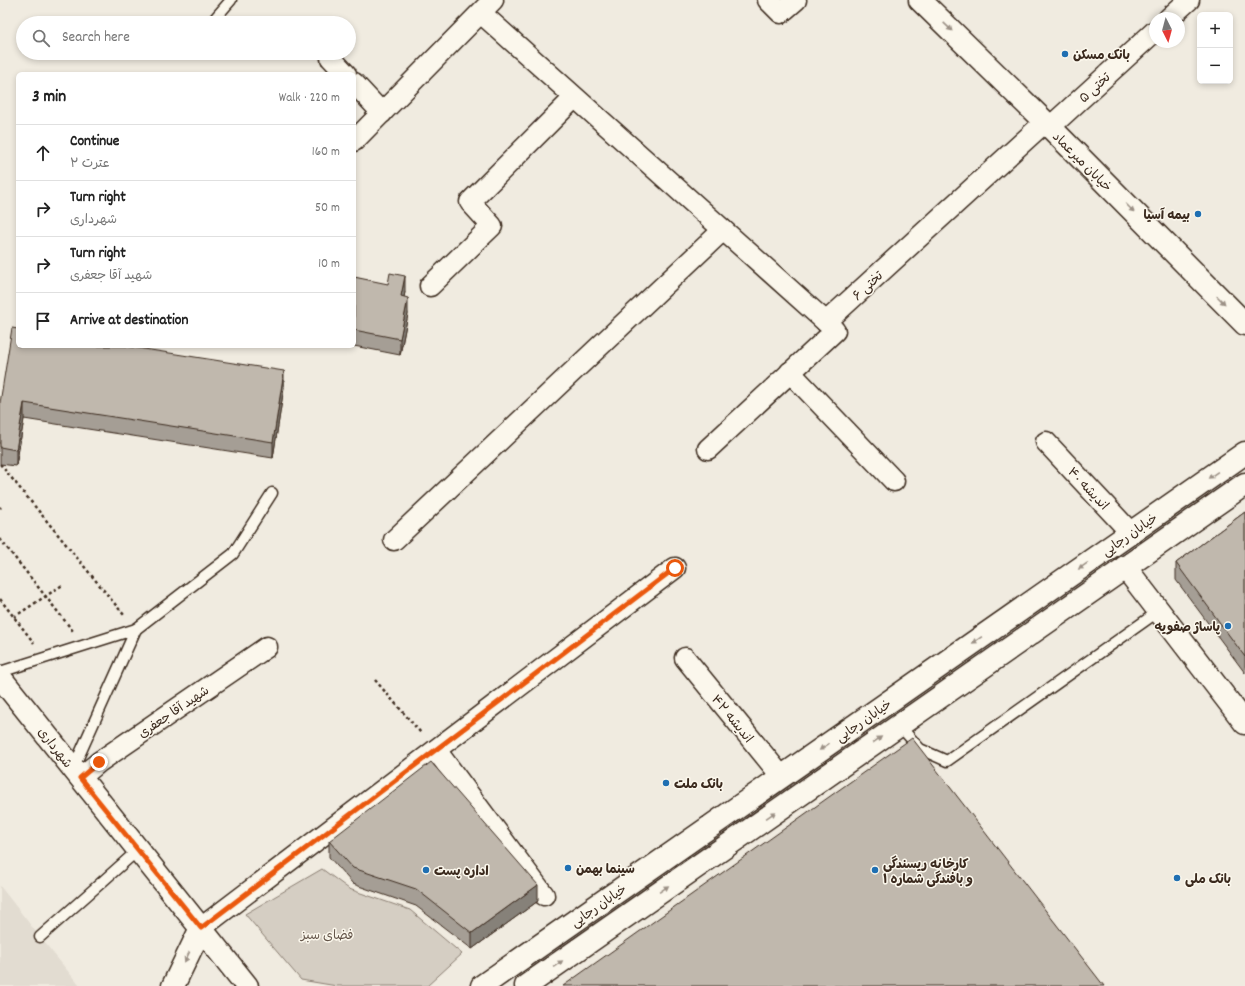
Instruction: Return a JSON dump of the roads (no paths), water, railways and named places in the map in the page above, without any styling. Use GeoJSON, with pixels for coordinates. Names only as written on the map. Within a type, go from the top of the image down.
{"type":"FeatureCollection","features":[{"type":"Feature","properties":{"kind":"main road","name":"خیابان میرعماد"},"geometry":{"type":"LineString","coordinates":[[920,0],[1047,124],[1245,324]]}},
{"type":"Feature","properties":{"kind":"main road","name":"خیابان رجایی"},"geometry":{"type":"LineString","coordinates":[[482,986],[1245,453]]}},
{"type":"Feature","properties":{"kind":"main road","name":"خیابان رجایی"},"geometry":{"type":"LineString","coordinates":[[526,986],[1245,484]]}},
{"type":"Feature","properties":{"kind":"main road"},"geometry":{"type":"LineString","coordinates":[[1126,567],[1245,723]]}},
{"type":"Feature","properties":{"kind":"main road","name":"شهرداری"},"geometry":{"type":"LineString","coordinates":[[0,677],[247,986]]}},
{"type":"Feature","properties":{"kind":"main road"},"geometry":{"type":"LineString","coordinates":[[173,986],[201,928]]}},
{"type":"Feature","properties":{"kind":"street"},"geometry":{"type":"LineString","coordinates":[[768,0],[781,13],[796,0]]}},
{"type":"Feature","properties":{"kind":"street"},"geometry":{"type":"LineString","coordinates":[[1176,12],[1189,0]]}},
{"type":"Feature","properties":{"kind":"street"},"geometry":{"type":"LineString","coordinates":[[356,139],[487,6],[574,98],[835,331],[708,449]]}},
{"type":"Feature","properties":{"kind":"street","name":"تختی ۵"},"geometry":{"type":"LineString","coordinates":[[1047,124],[1149,36]]}},
{"type":"Feature","properties":{"kind":"street"},"geometry":{"type":"LineString","coordinates":[[333,60],[344,72]]}},
{"type":"Feature","properties":{"kind":"street"},"geometry":{"type":"LineString","coordinates":[[356,85],[382,113]]}},
{"type":"Feature","properties":{"kind":"street"},"geometry":{"type":"LineString","coordinates":[[430,286],[492,226],[470,202],[574,98]]}},
{"type":"Feature","properties":{"kind":"street","name":"تختی ۶"},"geometry":{"type":"LineString","coordinates":[[826,322],[1047,124]]}},
{"type":"Feature","properties":{"kind":"street"},"geometry":{"type":"LineString","coordinates":[[394,540],[722,230]]}},
{"type":"Feature","properties":{"kind":"street"},"geometry":{"type":"LineString","coordinates":[[790,372],[894,481]]}},
{"type":"Feature","properties":{"kind":"street","name":"اندیشه ۴۰"},"geometry":{"type":"LineString","coordinates":[[1046,442],[1131,533]]}},
{"type":"Feature","properties":{"kind":"street"},"geometry":{"type":"LineString","coordinates":[[201,928],[675,568]]}},
{"type":"Feature","properties":{"kind":"street","name":"شهید آقا جعفری"},"geometry":{"type":"LineString","coordinates":[[76,773],[99,762],[267,647]]}},
{"type":"Feature","properties":{"kind":"street","name":"اندیشه ۴۲"},"geometry":{"type":"LineString","coordinates":[[684,658],[782,777]]}},
{"type":"Feature","properties":{"kind":"street"},"geometry":{"type":"LineString","coordinates":[[436,750],[544,895]]}},
{"type":"Feature","properties":{"kind":"lane"},"geometry":{"type":"LineString","coordinates":[[216,16],[231,0]]}},
{"type":"Feature","properties":{"kind":"lane"},"geometry":{"type":"LineString","coordinates":[[0,672],[136,629],[233,554],[272,493]]}},
{"type":"Feature","properties":{"kind":"lane"},"geometry":{"type":"LineString","coordinates":[[899,725],[920,749],[948,761],[1159,611]]}},
{"type":"Feature","properties":{"kind":"lane"},"geometry":{"type":"LineString","coordinates":[[76,773],[136,629]]}},
{"type":"Feature","properties":{"kind":"lane"},"geometry":{"type":"LineString","coordinates":[[40,936],[138,850]]}},
{"type":"Feature","properties":{"kind":"place","name":"بانک مسکن"},"geometry":{"type":"Point","coordinates":[1065,54]}},
{"type":"Feature","properties":{"kind":"place","name":"بیمه آسیا"},"geometry":{"type":"Point","coordinates":[1198,214]}},
{"type":"Feature","properties":{"kind":"place","name":"پاساژ صفویه"},"geometry":{"type":"Point","coordinates":[1228,626]}},
{"type":"Feature","properties":{"kind":"place","name":"بانک ملت"},"geometry":{"type":"Point","coordinates":[666,783]}},
{"type":"Feature","properties":{"kind":"place","name":"سینما بهمن"},"geometry":{"type":"Point","coordinates":[568,868]}},
{"type":"Feature","properties":{"kind":"place","name":"اداره پست"},"geometry":{"type":"Point","coordinates":[426,870]}},
{"type":"Feature","properties":{"kind":"place","name":"کارخانه ریسندگی و بافندگی شماره ۱"},"geometry":{"type":"Point","coordinates":[875,870]}},
{"type":"Feature","properties":{"kind":"place","name":"بانک ملی"},"geometry":{"type":"Point","coordinates":[1177,878]}},
{"type":"Feature","properties":{"kind":"park label","name":"فضای سبز"},"geometry":{"type":"Point","coordinates":[327,934]}}]}
